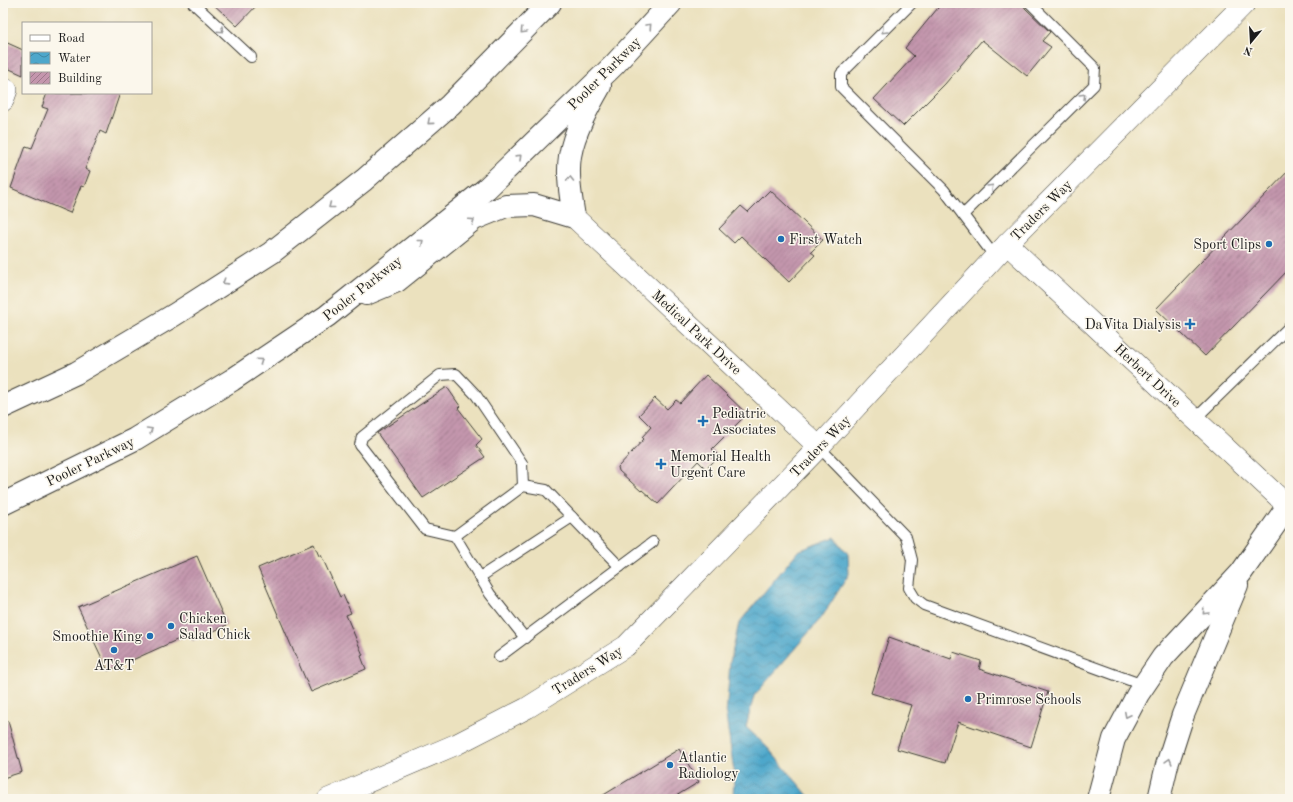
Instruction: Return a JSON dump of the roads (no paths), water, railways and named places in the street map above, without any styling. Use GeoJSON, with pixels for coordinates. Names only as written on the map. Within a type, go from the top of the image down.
{"type":"FeatureCollection","features":[{"type":"Feature","properties":{"kind":"main road"},"geometry":{"type":"LineString","coordinates":[[3,407],[76,373],[174,315],[271,253],[364,180],[450,105],[550,3]]}},
{"type":"Feature","properties":{"kind":"main road","name":"Pooler Parkway"},"geometry":{"type":"LineString","coordinates":[[3,504],[135,439],[232,380],[346,302],[486,189],[614,65],[671,3]]}},
{"type":"Feature","properties":{"kind":"main road"},"geometry":{"type":"LineString","coordinates":[[346,302],[397,282],[474,219],[506,206],[534,205],[574,217],[569,182],[570,157],[584,116],[614,65]]}},
{"type":"Feature","properties":{"kind":"main road"},"geometry":{"type":"LineString","coordinates":[[1098,799],[1101,782],[1114,739],[1144,685],[1163,657],[1241,573],[1289,505]]}},
{"type":"Feature","properties":{"kind":"main road"},"geometry":{"type":"LineString","coordinates":[[1159,799],[1167,765],[1183,715],[1241,573]]}},
{"type":"Feature","properties":{"kind":"street","name":"Traders Way"},"geometry":{"type":"LineString","coordinates":[[328,799],[457,744],[520,712],[626,646],[819,447],[1001,250],[1245,3]]}},
{"type":"Feature","properties":{"kind":"street"},"geometry":{"type":"LineString","coordinates":[[3,88],[7,90],[3,101]]}},
{"type":"Feature","properties":{"kind":"street","name":"Medical Park Drive"},"geometry":{"type":"LineString","coordinates":[[574,217],[819,447]]}},
{"type":"Feature","properties":{"kind":"street","name":"Herbert Drive"},"geometry":{"type":"LineString","coordinates":[[1001,250],[1195,419],[1289,505]]}},
{"type":"Feature","properties":{"kind":"lane"},"geometry":{"type":"LineString","coordinates":[[193,3],[251,57]]}},
{"type":"Feature","properties":{"kind":"lane"},"geometry":{"type":"LineString","coordinates":[[912,3],[841,74],[841,87],[944,190],[963,215],[1001,250]]}},
{"type":"Feature","properties":{"kind":"lane"},"geometry":{"type":"LineString","coordinates":[[963,215],[1094,85],[1096,68],[1030,3]]}},
{"type":"Feature","properties":{"kind":"lane"},"geometry":{"type":"LineString","coordinates":[[1195,419],[1287,328]]}},
{"type":"Feature","properties":{"kind":"lane"},"geometry":{"type":"LineString","coordinates":[[523,486],[522,463],[476,395],[456,374],[440,376],[362,437],[360,445],[425,529],[456,536],[490,594],[525,638]]}},
{"type":"Feature","properties":{"kind":"lane"},"geometry":{"type":"LineString","coordinates":[[819,447],[906,537],[912,560],[909,588],[915,598],[924,605],[1144,685]]}},
{"type":"Feature","properties":{"kind":"lane"},"geometry":{"type":"LineString","coordinates":[[456,536],[523,486],[546,490],[620,567]]}},
{"type":"Feature","properties":{"kind":"lane"},"geometry":{"type":"LineString","coordinates":[[480,578],[572,517]]}},
{"type":"Feature","properties":{"kind":"lane"},"geometry":{"type":"LineString","coordinates":[[499,657],[653,542]]}},
{"type":"Feature","properties":{"kind":"water"},"geometry":{"type":"Polygon","coordinates":[[[835,537],[848,554],[849,574],[822,617],[754,696],[746,727],[767,747],[811,799],[733,799],[734,772],[726,716],[730,662],[739,623],[798,551],[835,537]]]}},
{"type":"Feature","properties":{"kind":"place","name":"First Watch"},"geometry":{"type":"Point","coordinates":[781,239]}},
{"type":"Feature","properties":{"kind":"place","name":"Sport Clips"},"geometry":{"type":"Point","coordinates":[1269,244]}},
{"type":"Feature","properties":{"kind":"place","name":"DaVita Dialysis"},"geometry":{"type":"Point","coordinates":[1190,324]}},
{"type":"Feature","properties":{"kind":"place","name":"Pediatric Associates"},"geometry":{"type":"Point","coordinates":[703,421]}},
{"type":"Feature","properties":{"kind":"place","name":"Memorial Health Urgent Care"},"geometry":{"type":"Point","coordinates":[661,464]}},
{"type":"Feature","properties":{"kind":"place","name":"Chicken Salad Chick"},"geometry":{"type":"Point","coordinates":[171,626]}},
{"type":"Feature","properties":{"kind":"place","name":"Smoothie King"},"geometry":{"type":"Point","coordinates":[150,636]}},
{"type":"Feature","properties":{"kind":"place","name":"AT&T"},"geometry":{"type":"Point","coordinates":[114,650]}},
{"type":"Feature","properties":{"kind":"place","name":"Primrose Schools"},"geometry":{"type":"Point","coordinates":[968,699]}},
{"type":"Feature","properties":{"kind":"place","name":"Atlantic Radiology"},"geometry":{"type":"Point","coordinates":[670,765]}}]}
